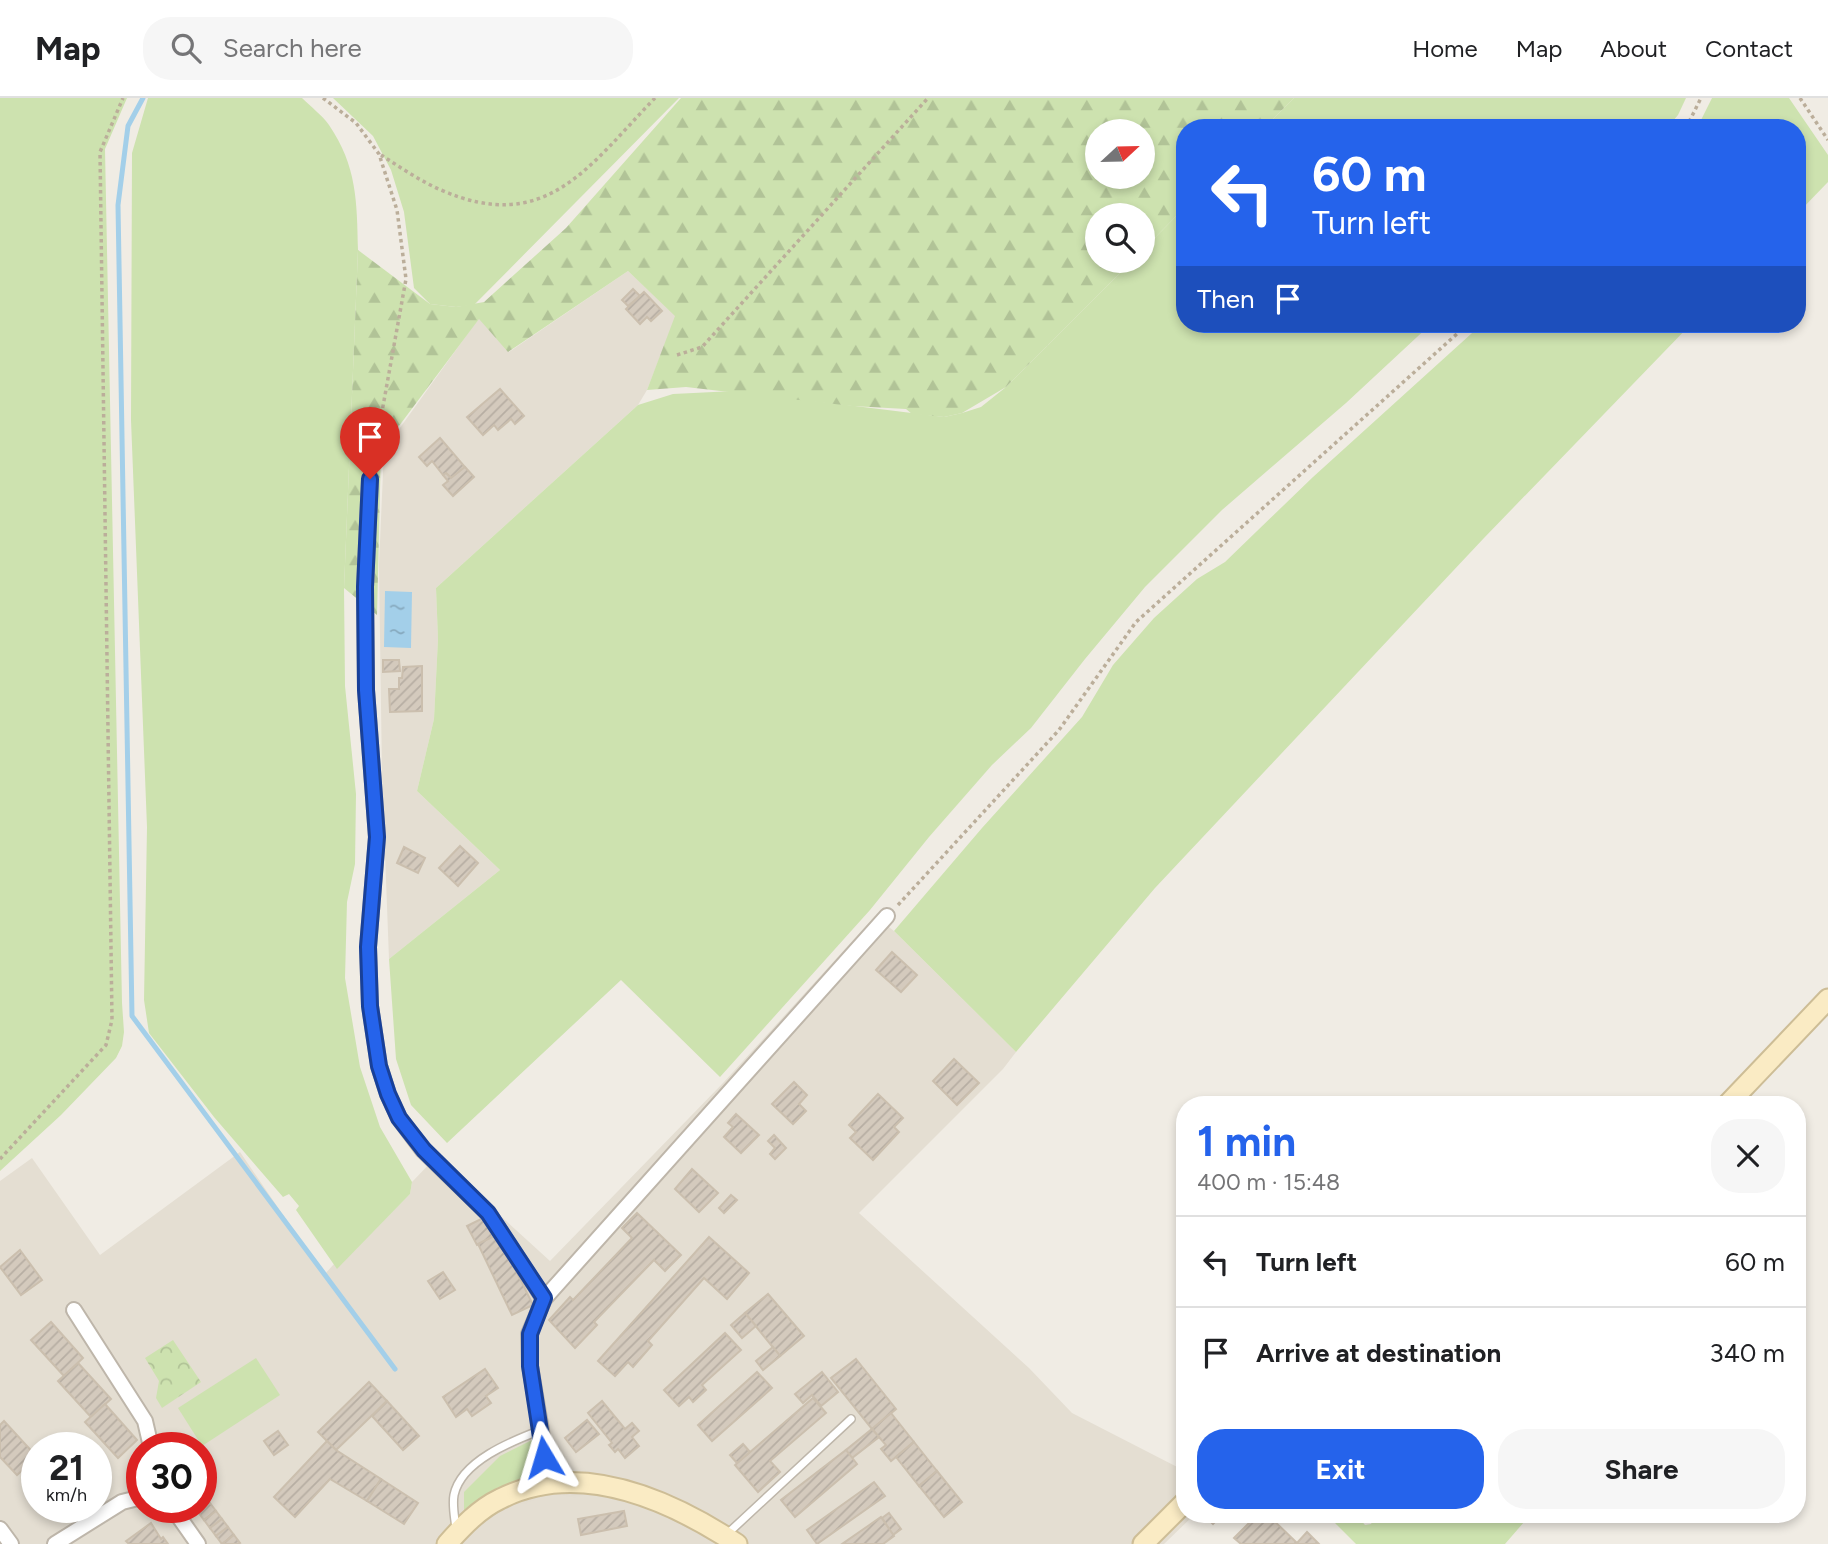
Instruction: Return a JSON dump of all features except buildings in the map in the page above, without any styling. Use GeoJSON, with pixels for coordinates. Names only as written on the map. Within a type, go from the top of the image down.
{"type":"FeatureCollection","features":[{"type":"Feature","properties":{"kind":"street"},"geometry":{"type":"LineString","coordinates":[[370,479],[365,587],[366,690],[377,837],[368,947],[370,1006],[379,1066],[399,1118],[424,1150],[488,1213],[544,1298]]}},
{"type":"Feature","properties":{"kind":"street"},"geometry":{"type":"LineString","coordinates":[[547,1484],[530,1366],[530,1334],[544,1298],[887,916]]}},
{"type":"Feature","properties":{"kind":"street"},"geometry":{"type":"LineString","coordinates":[[1736,1096],[1828,999]]}},
{"type":"Feature","properties":{"kind":"street"},"geometry":{"type":"LineString","coordinates":[[74,1310],[145,1421],[148,1432]]}},
{"type":"Feature","properties":{"kind":"street"},"geometry":{"type":"LineString","coordinates":[[455,1540],[477,1514],[500,1499],[524,1489],[547,1484],[579,1483],[609,1487],[651,1498],[699,1520],[731,1540]]}},
{"type":"Feature","properties":{"kind":"street"},"geometry":{"type":"LineString","coordinates":[[55,1544],[126,1501]]}},
{"type":"Feature","properties":{"kind":"street"},"geometry":{"type":"LineString","coordinates":[[1143,1544],[1176,1511]]}},
{"type":"Feature","properties":{"kind":"street"},"geometry":{"type":"LineString","coordinates":[[183,1523],[198,1544]]}},
{"type":"Feature","properties":{"kind":"street"},"geometry":{"type":"LineString","coordinates":[[0,1529],[11,1544]]}},
{"type":"Feature","properties":{"kind":"lane"},"geometry":{"type":"LineString","coordinates":[[731,1540],[851,1419]]}},
{"type":"Feature","properties":{"kind":"lane"},"geometry":{"type":"LineString","coordinates":[[455,1540],[454,1495],[459,1483],[478,1462],[507,1443],[541,1430]]}},
{"type":"Feature","properties":{"kind":"path"},"geometry":{"type":"LineString","coordinates":[[0,1159],[106,1045],[112,1020],[100,152],[123,98]]}},
{"type":"Feature","properties":{"kind":"path"},"geometry":{"type":"LineString","coordinates":[[323,98],[356,123],[379,154],[397,210],[406,279],[370,479]]}},
{"type":"Feature","properties":{"kind":"path"},"geometry":{"type":"LineString","coordinates":[[379,154],[440,190],[481,204],[512,206],[543,199],[577,178],[655,98]]}},
{"type":"Feature","properties":{"kind":"path"},"geometry":{"type":"LineString","coordinates":[[677,355],[702,347],[928,98]]}},
{"type":"Feature","properties":{"kind":"path"},"geometry":{"type":"LineString","coordinates":[[1690,119],[1701,98]]}},
{"type":"Feature","properties":{"kind":"path"},"geometry":{"type":"LineString","coordinates":[[1800,98],[1828,140]]}},
{"type":"Feature","properties":{"kind":"path"},"geometry":{"type":"LineString","coordinates":[[887,916],[1059,730],[1136,622],[1458,333]]}},
{"type":"Feature","properties":{"kind":"shaded area"},"geometry":{"type":"Polygon","coordinates":[[[628,271],[676,316],[647,390],[638,405],[436,588],[438,639],[434,719],[417,791],[500,870],[389,959],[382,774],[379,565],[384,450],[479,318],[509,352],[628,271]]]}},
{"type":"Feature","properties":{"kind":"shaded area"},"geometry":{"type":"Polygon","coordinates":[[[875,916],[894,931],[1016,1052],[1003,1069],[859,1213],[1029,1368],[1072,1413],[1176,1466],[1176,1523],[1186,1523],[1164,1544],[0,1544],[0,1181],[32,1158],[100,1255],[240,1152],[324,1275],[334,1264],[337,1268],[410,1194],[412,1182],[436,1157],[550,1261],[723,1083],[875,916]]]}},
{"type":"Feature","properties":{"kind":"green space"},"geometry":{"type":"Polygon","coordinates":[[[0,98],[127,98],[105,149],[124,1032],[122,1046],[116,1058],[61,1115],[0,1171],[0,98]]]}},
{"type":"Feature","properties":{"kind":"green space"},"geometry":{"type":"Polygon","coordinates":[[[148,98],[302,98],[326,121],[338,140],[354,185],[358,250],[344,588],[345,686],[356,794],[355,864],[347,902],[345,978],[360,1067],[380,1127],[412,1182],[410,1194],[337,1269],[296,1210],[299,1206],[289,1194],[283,1197],[214,1117],[149,1033],[144,1000],[147,827],[131,420],[132,153],[148,98]]]}},
{"type":"Feature","properties":{"kind":"green space"},"geometry":{"type":"Polygon","coordinates":[[[333,98],[679,98],[474,305],[456,307],[430,304],[414,288],[404,212],[391,170],[373,136],[333,98]]]}},
{"type":"Feature","properties":{"kind":"green space"},"geometry":{"type":"Polygon","coordinates":[[[681,98],[1294,98],[1273,119],[1176,119],[1176,216],[1155,238],[1155,203],[1085,203],[1085,273],[1120,273],[1006,387],[962,413],[944,417],[912,414],[906,409],[852,406],[686,387],[647,390],[675,316],[628,271],[508,352],[479,319],[381,450],[377,615],[344,588],[358,250],[430,304],[456,307],[484,302],[566,228],[681,98]]]}},
{"type":"Feature","properties":{"kind":"green space"},"geometry":{"type":"Polygon","coordinates":[[[1294,98],[1686,98],[1675,119],[1273,119],[1294,98]]]}},
{"type":"Feature","properties":{"kind":"green space"},"geometry":{"type":"Polygon","coordinates":[[[1712,98],[1789,98],[1803,119],[1702,119],[1712,98]]]}},
{"type":"Feature","properties":{"kind":"green space"},"geometry":{"type":"Polygon","coordinates":[[[1806,123],[1828,155],[1828,182],[1806,205],[1806,123]]]}},
{"type":"Feature","properties":{"kind":"green space"},"geometry":{"type":"Polygon","coordinates":[[[1176,216],[1176,333],[1421,333],[1346,403],[1222,510],[1145,587],[1031,728],[992,765],[870,910],[720,1077],[621,980],[447,1143],[411,1105],[396,1059],[389,959],[500,870],[417,791],[434,719],[438,639],[436,588],[638,405],[673,394],[734,391],[944,417],[981,407],[1006,387],[1120,273],[1155,273],[1155,238],[1176,216]]]}},
{"type":"Feature","properties":{"kind":"green space"},"geometry":{"type":"Polygon","coordinates":[[[1472,333],[1682,333],[1484,538],[1155,888],[1016,1052],[894,931],[1082,717],[1113,665],[1154,618],[1197,579],[1225,562],[1313,477],[1472,333]]]}},
{"type":"Feature","properties":{"kind":"green space"},"geometry":{"type":"Polygon","coordinates":[[[173,1340],[201,1382],[162,1408],[156,1398],[159,1381],[145,1358],[173,1340]]]}},
{"type":"Feature","properties":{"kind":"green space"},"geometry":{"type":"Polygon","coordinates":[[[256,1358],[280,1395],[217,1436],[217,1432],[193,1432],[178,1408],[256,1358]]]}},
{"type":"Feature","properties":{"kind":"green space"},"geometry":{"type":"Polygon","coordinates":[[[534,1439],[536,1472],[497,1488],[464,1513],[464,1492],[500,1456],[534,1439]]]}},
{"type":"Feature","properties":{"kind":"green space"},"geometry":{"type":"Polygon","coordinates":[[[1335,1523],[1523,1523],[1505,1544],[1356,1544],[1335,1523]]]}},
{"type":"Feature","properties":{"kind":"water"},"geometry":{"type":"Polygon","coordinates":[[[385,591],[412,592],[411,648],[384,647],[385,591]]]}},
{"type":"Feature","properties":{"kind":"waterway"},"geometry":{"type":"LineString","coordinates":[[143,98],[128,126],[118,205],[132,1016],[395,1369]]}},
{"type":"Feature","properties":{"kind":"route"},"geometry":{"type":"LineString","coordinates":[[370,479],[365,587],[366,690],[377,837],[368,947],[370,1006],[379,1066],[399,1118],[424,1150],[488,1213],[544,1298],[530,1334],[530,1366],[544,1457]]}}]}
